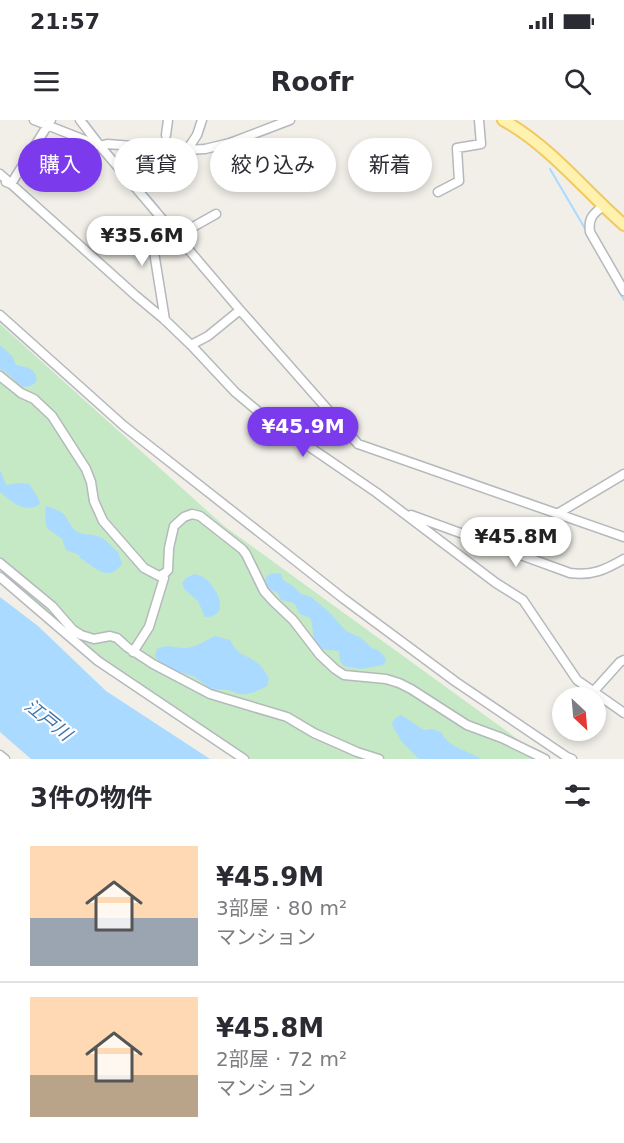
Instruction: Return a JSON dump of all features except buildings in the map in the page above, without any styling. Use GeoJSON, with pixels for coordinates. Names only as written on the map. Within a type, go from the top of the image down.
{"type":"FeatureCollection","features":[{"type":"Feature","properties":{"kind":"main road"},"geometry":{"type":"LineString","coordinates":[[503,120],[551,156],[624,225]]}},
{"type":"Feature","properties":{"kind":"street"},"geometry":{"type":"LineString","coordinates":[[34,120],[50,122],[83,138]]}},
{"type":"Feature","properties":{"kind":"street"},"geometry":{"type":"LineString","coordinates":[[80,120],[94,138]]}},
{"type":"Feature","properties":{"kind":"street"},"geometry":{"type":"LineString","coordinates":[[166,135],[168,120]]}},
{"type":"Feature","properties":{"kind":"street"},"geometry":{"type":"LineString","coordinates":[[195,138],[202,120]]}},
{"type":"Feature","properties":{"kind":"street"},"geometry":{"type":"LineString","coordinates":[[198,149],[230,143],[290,120]]}},
{"type":"Feature","properties":{"kind":"street"},"geometry":{"type":"LineString","coordinates":[[438,192],[459,181],[457,148],[481,144],[479,120]]}},
{"type":"Feature","properties":{"kind":"street"},"geometry":{"type":"LineString","coordinates":[[11,184],[50,122]]}},
{"type":"Feature","properties":{"kind":"street"},"geometry":{"type":"LineString","coordinates":[[102,148],[358,444],[624,537]]}},
{"type":"Feature","properties":{"kind":"street"},"geometry":{"type":"LineString","coordinates":[[0,174],[135,296],[165,320],[235,392],[260,413],[359,481],[496,583],[523,600],[577,680],[586,687]]}},
{"type":"Feature","properties":{"kind":"street"},"geometry":{"type":"LineString","coordinates":[[0,180],[11,184]]}},
{"type":"Feature","properties":{"kind":"street"},"geometry":{"type":"LineString","coordinates":[[603,206],[592,216],[589,224],[590,232],[624,291]]}},
{"type":"Feature","properties":{"kind":"street"},"geometry":{"type":"LineString","coordinates":[[165,320],[153,252],[158,245],[216,214]]}},
{"type":"Feature","properties":{"kind":"street"},"geometry":{"type":"LineString","coordinates":[[191,345],[208,336],[240,310]]}},
{"type":"Feature","properties":{"kind":"street"},"geometry":{"type":"LineString","coordinates":[[0,315],[124,426],[309,571],[456,681],[572,759]]}},
{"type":"Feature","properties":{"kind":"street"},"geometry":{"type":"LineString","coordinates":[[0,376],[21,393],[33,399],[52,416],[86,469],[94,501],[103,521],[144,568],[159,576],[163,575],[168,570],[169,548],[174,525],[192,514],[200,516],[242,549],[264,591],[293,620],[320,655],[335,669],[344,675],[399,683],[467,725],[502,738],[545,759]]}},
{"type":"Feature","properties":{"kind":"street"},"geometry":{"type":"LineString","coordinates":[[557,513],[624,474]]}},
{"type":"Feature","properties":{"kind":"street"},"geometry":{"type":"LineString","coordinates":[[404,514],[570,573],[590,574],[624,559]]}},
{"type":"Feature","properties":{"kind":"street"},"geometry":{"type":"LineString","coordinates":[[0,563],[52,606],[73,630],[81,635],[91,639],[110,636],[117,638],[134,652],[210,694],[287,717],[314,733],[379,759]]}},
{"type":"Feature","properties":{"kind":"street"},"geometry":{"type":"LineString","coordinates":[[134,652],[149,627],[163,575]]}},
{"type":"Feature","properties":{"kind":"street"},"geometry":{"type":"LineString","coordinates":[[0,577],[98,661],[244,759]]}},
{"type":"Feature","properties":{"kind":"street"},"geometry":{"type":"LineString","coordinates":[[84,649],[91,639]]}},
{"type":"Feature","properties":{"kind":"street"},"geometry":{"type":"LineString","coordinates":[[598,687],[624,660]]}},
{"type":"Feature","properties":{"kind":"street"},"geometry":{"type":"LineString","coordinates":[[606,701],[624,713]]}},
{"type":"Feature","properties":{"kind":"street"},"geometry":{"type":"LineString","coordinates":[[0,755],[4,759]]}},
{"type":"Feature","properties":{"kind":"green space"},"geometry":{"type":"Polygon","coordinates":[[[0,324],[224,526],[545,759],[248,759],[96,655],[0,571],[0,324]]]}},
{"type":"Feature","properties":{"kind":"water"},"geometry":{"type":"Polygon","coordinates":[[[0,345],[12,356],[16,365],[33,371],[36,382],[31,386],[23,387],[0,369],[0,345]]]}},
{"type":"Feature","properties":{"kind":"water"},"geometry":{"type":"Polygon","coordinates":[[[0,470],[6,485],[29,484],[40,504],[29,508],[19,506],[0,492],[0,470]]]}},
{"type":"Feature","properties":{"kind":"water"},"geometry":{"type":"Polygon","coordinates":[[[46,506],[62,513],[77,532],[105,540],[118,552],[122,564],[112,572],[101,572],[79,555],[66,550],[62,539],[47,528],[46,506]]]}},
{"type":"Feature","properties":{"kind":"water"},"geometry":{"type":"Polygon","coordinates":[[[272,573],[281,574],[283,580],[301,594],[311,597],[346,631],[378,650],[386,661],[383,665],[361,669],[344,666],[340,661],[339,651],[319,647],[314,640],[310,618],[300,614],[294,603],[281,600],[278,593],[267,588],[264,581],[272,573]]]}},
{"type":"Feature","properties":{"kind":"water"},"geometry":{"type":"Polygon","coordinates":[[[194,574],[209,582],[220,600],[218,612],[213,616],[205,617],[198,601],[185,590],[182,583],[194,574]]]}},
{"type":"Feature","properties":{"kind":"water","name":"江戸川"},"geometry":{"type":"Polygon","coordinates":[[[0,597],[38,626],[106,691],[210,759],[31,759],[0,732],[0,597]]]}},
{"type":"Feature","properties":{"kind":"water"},"geometry":{"type":"Polygon","coordinates":[[[215,636],[230,640],[237,651],[258,664],[269,679],[267,686],[244,694],[212,689],[193,676],[167,667],[155,656],[157,649],[162,647],[191,647],[215,636]]]}},
{"type":"Feature","properties":{"kind":"water"},"geometry":{"type":"Polygon","coordinates":[[[401,715],[424,730],[432,729],[441,732],[453,745],[481,759],[419,759],[402,742],[392,725],[395,718],[401,715]]]}},
{"type":"Feature","properties":{"kind":"waterway"},"geometry":{"type":"LineString","coordinates":[[86,120],[103,142]]}},
{"type":"Feature","properties":{"kind":"waterway"},"geometry":{"type":"LineString","coordinates":[[106,146],[159,208]]}},
{"type":"Feature","properties":{"kind":"waterway"},"geometry":{"type":"LineString","coordinates":[[550,169],[587,232]]}},
{"type":"Feature","properties":{"kind":"waterway"},"geometry":{"type":"LineString","coordinates":[[612,279],[624,300]]}}]}
